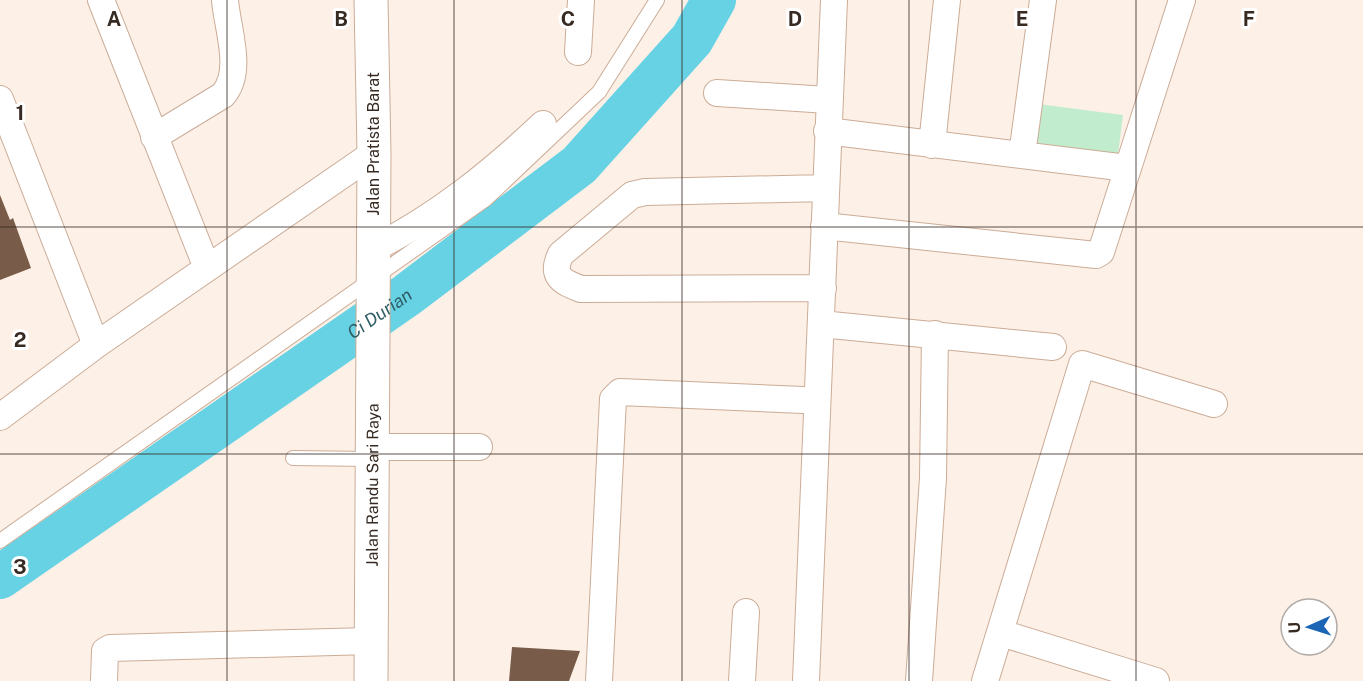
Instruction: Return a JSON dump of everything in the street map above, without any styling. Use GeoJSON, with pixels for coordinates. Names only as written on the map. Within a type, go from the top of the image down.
{"type":"FeatureCollection","features":[{"type":"Feature","properties":{"kind":"street"},"geometry":{"type":"LineString","coordinates":[[101,0],[207,268]]}},
{"type":"Feature","properties":{"kind":"street"},"geometry":{"type":"LineString","coordinates":[[154,137],[228,90],[233,68],[225,0]]}},
{"type":"Feature","properties":{"kind":"street","name":"Jalan Pratista Barat"},"geometry":{"type":"LineString","coordinates":[[371,0],[374,153],[372,285]]}},
{"type":"Feature","properties":{"kind":"street"},"geometry":{"type":"LineString","coordinates":[[578,52],[581,0]]}},
{"type":"Feature","properties":{"kind":"street"},"geometry":{"type":"LineString","coordinates":[[806,681],[823,288],[828,100],[834,0]]}},
{"type":"Feature","properties":{"kind":"street"},"geometry":{"type":"LineString","coordinates":[[932,145],[947,0]]}},
{"type":"Feature","properties":{"kind":"street"},"geometry":{"type":"LineString","coordinates":[[1023,155],[1043,0]]}},
{"type":"Feature","properties":{"kind":"street"},"geometry":{"type":"LineString","coordinates":[[824,226],[1096,255],[1101,252],[1182,0]]}},
{"type":"Feature","properties":{"kind":"street"},"geometry":{"type":"LineString","coordinates":[[717,93],[828,100]]}},
{"type":"Feature","properties":{"kind":"street"},"geometry":{"type":"LineString","coordinates":[[0,99],[96,345]]}},
{"type":"Feature","properties":{"kind":"street"},"geometry":{"type":"LineString","coordinates":[[373,249],[430,218],[473,186],[543,124]]}},
{"type":"Feature","properties":{"kind":"street"},"geometry":{"type":"LineString","coordinates":[[827,131],[1127,168]]}},
{"type":"Feature","properties":{"kind":"street"},"geometry":{"type":"LineString","coordinates":[[0,417],[96,345],[374,153]]}},
{"type":"Feature","properties":{"kind":"street"},"geometry":{"type":"LineString","coordinates":[[823,288],[580,289],[564,283],[558,274],[556,264],[561,254],[632,195],[665,190],[825,188]]}},
{"type":"Feature","properties":{"kind":"street","name":"Jalan Randu Sari Raya"},"geometry":{"type":"LineString","coordinates":[[371,681],[372,285]]}},
{"type":"Feature","properties":{"kind":"street"},"geometry":{"type":"LineString","coordinates":[[821,324],[1053,347]]}},
{"type":"Feature","properties":{"kind":"street"},"geometry":{"type":"LineString","coordinates":[[919,681],[933,478],[935,334]]}},
{"type":"Feature","properties":{"kind":"street"},"geometry":{"type":"LineString","coordinates":[[985,681],[1082,364],[1214,404]]}},
{"type":"Feature","properties":{"kind":"street"},"geometry":{"type":"LineString","coordinates":[[599,681],[613,399],[620,392],[803,400]]}},
{"type":"Feature","properties":{"kind":"street"},"geometry":{"type":"LineString","coordinates":[[372,453],[479,447]]}},
{"type":"Feature","properties":{"kind":"street"},"geometry":{"type":"LineString","coordinates":[[742,681],[746,612]]}},
{"type":"Feature","properties":{"kind":"street"},"geometry":{"type":"LineString","coordinates":[[1001,633],[1156,681]]}},
{"type":"Feature","properties":{"kind":"street"},"geometry":{"type":"LineString","coordinates":[[104,681],[105,651],[110,648],[370,641]]}},
{"type":"Feature","properties":{"kind":"lane"},"geometry":{"type":"LineString","coordinates":[[0,541],[372,285],[486,199],[599,92],[657,0]]}},
{"type":"Feature","properties":{"kind":"lane"},"geometry":{"type":"LineString","coordinates":[[293,458],[372,453]]}},
{"type":"Feature","properties":{"kind":"green space"},"geometry":{"type":"Polygon","coordinates":[[[1038,104],[1123,115],[1118,154],[1033,143],[1038,104]]]}},
{"type":"Feature","properties":{"kind":"building"},"geometry":{"type":"Polygon","coordinates":[[[0,195],[10,220],[13,218],[31,268],[0,280],[0,195]]]}},
{"type":"Feature","properties":{"kind":"building"},"geometry":{"type":"Polygon","coordinates":[[[512,647],[580,651],[569,681],[509,681],[512,647]]]}},
{"type":"Feature","properties":{"kind":"waterway","name":"Ci Durian"},"geometry":{"type":"LineString","coordinates":[[0,577],[407,295],[579,165],[692,39],[714,0]]}}]}
